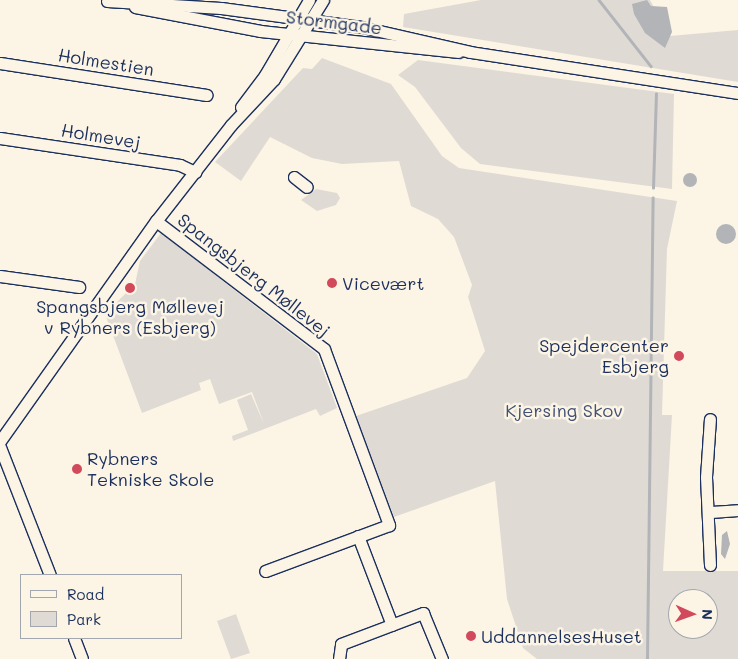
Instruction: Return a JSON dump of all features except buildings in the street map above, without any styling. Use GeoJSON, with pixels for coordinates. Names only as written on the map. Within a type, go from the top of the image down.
{"type":"FeatureCollection","features":[{"type":"Feature","properties":{"kind":"street","name":"Stormgade"},"geometry":{"type":"LineString","coordinates":[[102,0],[188,17],[206,14],[294,26],[738,93]]}},
{"type":"Feature","properties":{"kind":"street","name":"Spangsbjerg Møllevej"},"geometry":{"type":"LineString","coordinates":[[0,441],[156,221],[231,125],[309,0]]}},
{"type":"Feature","properties":{"kind":"street","name":"Spangsbjerg Møllevej"},"geometry":{"type":"LineString","coordinates":[[231,125],[274,79],[308,29],[323,0]]}},
{"type":"Feature","properties":{"kind":"street","name":"Stormgade"},"geometry":{"type":"LineString","coordinates":[[107,1],[294,26]]}},
{"type":"Feature","properties":{"kind":"street"},"geometry":{"type":"LineString","coordinates":[[294,26],[308,29]]}},
{"type":"Feature","properties":{"kind":"street","name":"Stormgade"},"geometry":{"type":"LineString","coordinates":[[308,29],[423,41],[470,52]]}},
{"type":"Feature","properties":{"kind":"street","name":"Holmestien"},"geometry":{"type":"LineString","coordinates":[[0,64],[207,95]]}},
{"type":"Feature","properties":{"kind":"street","name":"Holmevej"},"geometry":{"type":"LineString","coordinates":[[0,138],[180,165],[195,172]]}},
{"type":"Feature","properties":{"kind":"street"},"geometry":{"type":"LineString","coordinates":[[294,177],[307,187]]}},
{"type":"Feature","properties":{"kind":"street","name":"Spangsbjerg Møllevej"},"geometry":{"type":"LineString","coordinates":[[156,221],[324,349],[389,525],[265,571]]}},
{"type":"Feature","properties":{"kind":"street"},"geometry":{"type":"LineString","coordinates":[[0,276],[79,287]]}},
{"type":"Feature","properties":{"kind":"street"},"geometry":{"type":"LineString","coordinates":[[710,418],[706,477],[711,512],[710,565]]}},
{"type":"Feature","properties":{"kind":"street"},"geometry":{"type":"LineString","coordinates":[[0,447],[50,574]]}},
{"type":"Feature","properties":{"kind":"street"},"geometry":{"type":"LineString","coordinates":[[711,512],[738,510]]}},
{"type":"Feature","properties":{"kind":"street"},"geometry":{"type":"LineString","coordinates":[[358,536],[392,625]]}},
{"type":"Feature","properties":{"kind":"street"},"geometry":{"type":"LineString","coordinates":[[339,659],[341,644],[423,613],[442,659]]}},
{"type":"Feature","properties":{"kind":"street"},"geometry":{"type":"LineString","coordinates":[[74,639],[82,659]]}},
{"type":"Feature","properties":{"kind":"green space"},"geometry":{"type":"Polygon","coordinates":[[[481,0],[650,0],[670,36],[738,30],[738,82],[403,27],[404,14],[481,0]]]}},
{"type":"Feature","properties":{"kind":"green space","name":"Kjersing Skov"},"geometry":{"type":"Polygon","coordinates":[[[322,58],[391,84],[442,156],[459,168],[677,201],[667,249],[662,415],[672,415],[663,571],[738,571],[738,659],[537,659],[523,648],[507,599],[495,481],[394,517],[356,416],[467,378],[485,351],[468,297],[472,285],[454,237],[438,219],[411,206],[399,161],[342,164],[312,158],[270,137],[241,181],[215,162],[303,68],[312,69],[322,58]]]}},
{"type":"Feature","properties":{"kind":"green space"},"geometry":{"type":"Polygon","coordinates":[[[418,60],[674,94],[672,189],[480,164],[461,148],[415,87],[398,75],[418,60]]]}},
{"type":"Feature","properties":{"kind":"green space"},"geometry":{"type":"Polygon","coordinates":[[[316,189],[337,193],[340,198],[336,205],[317,211],[301,200],[316,189]]]}},
{"type":"Feature","properties":{"kind":"green space"},"geometry":{"type":"Polygon","coordinates":[[[161,233],[317,354],[337,408],[320,416],[316,409],[233,441],[232,436],[248,430],[237,400],[251,394],[264,424],[252,392],[219,404],[210,379],[199,383],[201,390],[142,413],[105,314],[135,284],[140,261],[161,233]]]}},
{"type":"Feature","properties":{"kind":"green space"},"geometry":{"type":"Polygon","coordinates":[[[236,614],[250,653],[231,659],[217,621],[236,614]]]}},
{"type":"Feature","properties":{"kind":"shaded area"},"geometry":{"type":"Polygon","coordinates":[[[647,0],[651,6],[667,7],[672,32],[665,48],[645,33],[634,14],[632,4],[647,0]]]}},
{"type":"Feature","properties":{"kind":"shaded area"},"geometry":{"type":"Polygon","coordinates":[[[687,173],[693,173],[697,180],[693,187],[687,187],[683,183],[683,177],[687,173]]]}},
{"type":"Feature","properties":{"kind":"shaded area"},"geometry":{"type":"Polygon","coordinates":[[[726,224],[733,227],[736,234],[733,241],[726,244],[719,241],[716,234],[719,227],[726,224]]]}},
{"type":"Feature","properties":{"kind":"shaded area"},"geometry":{"type":"Polygon","coordinates":[[[727,531],[730,544],[725,559],[721,554],[722,535],[727,531]]]}},
{"type":"Feature","properties":{"kind":"waterway"},"geometry":{"type":"LineString","coordinates":[[599,0],[651,66]]}},
{"type":"Feature","properties":{"kind":"waterway"},"geometry":{"type":"LineString","coordinates":[[653,188],[656,94]]}},
{"type":"Feature","properties":{"kind":"waterway"},"geometry":{"type":"LineString","coordinates":[[647,659],[653,198]]}},
{"type":"Feature","properties":{"kind":"place","name":"Vicevært"},"geometry":{"type":"Point","coordinates":[332,283]}},
{"type":"Feature","properties":{"kind":"place","name":"Spangsbjerg Møllevej v Rybners (Esbjerg)"},"geometry":{"type":"Point","coordinates":[130,288]}},
{"type":"Feature","properties":{"kind":"place","name":"Spejdercenter Esbjerg"},"geometry":{"type":"Point","coordinates":[679,356]}},
{"type":"Feature","properties":{"kind":"place","name":"Rybners Tekniske Skole"},"geometry":{"type":"Point","coordinates":[77,469]}},
{"type":"Feature","properties":{"kind":"place","name":"UddannelsesHuset"},"geometry":{"type":"Point","coordinates":[471,636]}}]}
